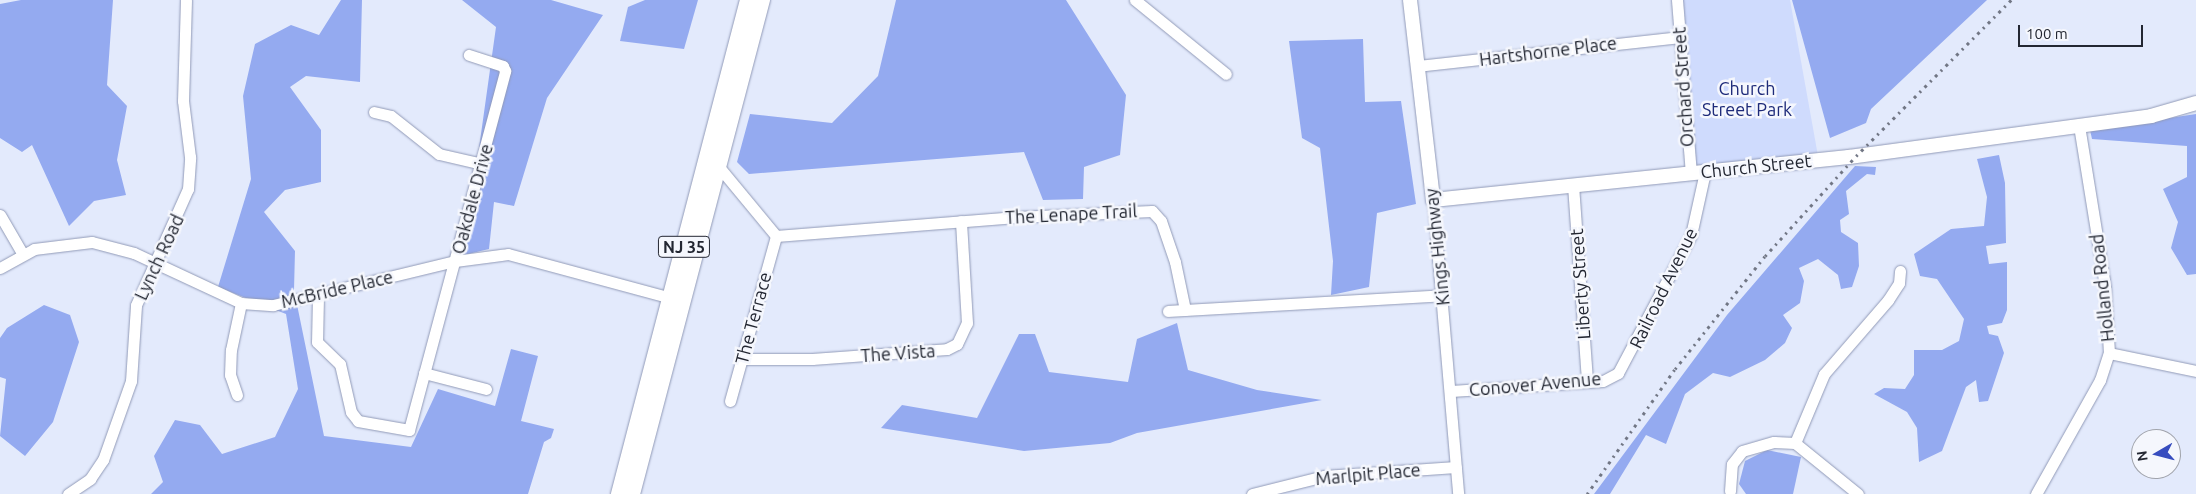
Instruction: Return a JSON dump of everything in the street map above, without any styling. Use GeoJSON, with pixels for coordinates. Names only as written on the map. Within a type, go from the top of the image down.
{"type":"FeatureCollection","features":[{"type":"Feature","properties":{"kind":"highway","name":"NJ 35"},"geometry":{"type":"LineString","coordinates":[[619,494],[748,0]]}},
{"type":"Feature","properties":{"kind":"highway","name":"NJ 35"},"geometry":{"type":"LineString","coordinates":[[632,494],[762,0]]}},
{"type":"Feature","properties":{"kind":"main road","name":"Kings Highway"},"geometry":{"type":"LineString","coordinates":[[1410,0],[1433,200]]}},
{"type":"Feature","properties":{"kind":"main road","name":"Church Street"},"geometry":{"type":"LineString","coordinates":[[1433,200],[1698,172],[2151,116],[2196,103]]}},
{"type":"Feature","properties":{"kind":"street","name":"Lynch Road"},"geometry":{"type":"LineString","coordinates":[[68,494],[90,479],[103,460],[131,382],[133,315],[183,206],[190,177],[183,101],[186,0]]}},
{"type":"Feature","properties":{"kind":"street"},"geometry":{"type":"LineString","coordinates":[[1135,0],[1226,74]]}},
{"type":"Feature","properties":{"kind":"street","name":"Orchard Street"},"geometry":{"type":"LineString","coordinates":[[1677,0],[1679,37],[1698,172]]}},
{"type":"Feature","properties":{"kind":"street","name":"Hartshorne Place"},"geometry":{"type":"LineString","coordinates":[[1417,66],[1679,37]]}},
{"type":"Feature","properties":{"kind":"street","name":"Oakdale Drive"},"geometry":{"type":"LineString","coordinates":[[318,296],[317,342],[340,364],[351,412],[358,421],[408,430],[482,164],[505,68],[469,55]]}},
{"type":"Feature","properties":{"kind":"street"},"geometry":{"type":"LineString","coordinates":[[374,112],[391,116],[439,154],[482,164]]}},
{"type":"Feature","properties":{"kind":"street","name":"Holland Road"},"geometry":{"type":"LineString","coordinates":[[2040,493],[2100,380],[2109,353],[2107,302],[2079,125]]}},
{"type":"Feature","properties":{"kind":"street"},"geometry":{"type":"LineString","coordinates":[[719,167],[776,236]]}},
{"type":"Feature","properties":{"kind":"street","name":"Railroad Avenue"},"geometry":{"type":"LineString","coordinates":[[1618,373],[1691,235],[1698,172]]}},
{"type":"Feature","properties":{"kind":"street","name":"Liberty Street"},"geometry":{"type":"LineString","coordinates":[[1573,185],[1587,382]]}},
{"type":"Feature","properties":{"kind":"street","name":"Kings Highway"},"geometry":{"type":"LineString","coordinates":[[1433,200],[1451,391],[1458,494]]}},
{"type":"Feature","properties":{"kind":"street","name":"The Lenape Trail"},"geometry":{"type":"LineString","coordinates":[[776,236],[961,222],[1152,211],[1161,221],[1172,253],[1185,310]]}},
{"type":"Feature","properties":{"kind":"street"},"geometry":{"type":"LineString","coordinates":[[0,215],[22,253],[0,268]]}},
{"type":"Feature","properties":{"kind":"street","name":"The Vista"},"geometry":{"type":"LineString","coordinates":[[743,359],[812,359],[946,349],[957,344],[967,323],[961,222]]}},
{"type":"Feature","properties":{"kind":"street","name":"The Terrace"},"geometry":{"type":"LineString","coordinates":[[730,401],[776,236]]}},
{"type":"Feature","properties":{"kind":"street","name":"McBride Place"},"geometry":{"type":"LineString","coordinates":[[22,253],[62,243],[92,242],[156,263],[240,303],[279,304],[318,296],[455,260],[492,254],[520,256],[671,298]]}},
{"type":"Feature","properties":{"kind":"street"},"geometry":{"type":"LineString","coordinates":[[1795,444],[1824,374],[1888,300],[1899,283],[1900,271]]}},
{"type":"Feature","properties":{"kind":"street"},"geometry":{"type":"LineString","coordinates":[[1168,311],[1442,295]]}},
{"type":"Feature","properties":{"kind":"street"},"geometry":{"type":"LineString","coordinates":[[237,395],[230,375],[230,350],[240,303]]}},
{"type":"Feature","properties":{"kind":"street"},"geometry":{"type":"LineString","coordinates":[[2109,353],[2196,371]]}},
{"type":"Feature","properties":{"kind":"street"},"geometry":{"type":"LineString","coordinates":[[425,370],[486,389]]}},
{"type":"Feature","properties":{"kind":"street","name":"Conover Avenue"},"geometry":{"type":"LineString","coordinates":[[1451,391],[1587,382],[1618,373]]}},
{"type":"Feature","properties":{"kind":"street"},"geometry":{"type":"LineString","coordinates":[[1730,490],[1732,464],[1742,451],[1759,444],[1795,444],[1858,494]]}},
{"type":"Feature","properties":{"kind":"street","name":"Marlpit Place"},"geometry":{"type":"LineString","coordinates":[[1252,494],[1324,476],[1456,467]]}},
{"type":"Feature","properties":{"kind":"green space","name":"Church Street Park"},"geometry":{"type":"Polygon","coordinates":[[[1678,0],[1790,0],[1818,156],[1694,173],[1678,0]]]}},
{"type":"Feature","properties":{"kind":"shaded area"},"geometry":{"type":"Polygon","coordinates":[[[21,0],[113,0],[107,85],[127,106],[117,160],[126,195],[94,201],[69,226],[32,145],[22,152],[0,138],[0,4],[21,0]]]}},
{"type":"Feature","properties":{"kind":"shaded area"},"geometry":{"type":"Polygon","coordinates":[[[341,0],[362,0],[360,82],[306,76],[290,87],[321,130],[321,182],[285,190],[264,212],[295,251],[294,290],[324,436],[411,447],[438,389],[495,406],[511,349],[538,356],[521,421],[554,429],[551,438],[544,442],[528,494],[151,494],[163,482],[154,456],[175,420],[200,425],[222,454],[275,437],[298,389],[286,314],[218,287],[251,179],[243,96],[255,44],[291,25],[319,35],[341,0]]]}},
{"type":"Feature","properties":{"kind":"shaded area"},"geometry":{"type":"Polygon","coordinates":[[[462,0],[551,0],[603,15],[547,98],[514,206],[494,202],[489,249],[464,255],[496,27],[462,0]]]}},
{"type":"Feature","properties":{"kind":"shaded area"},"geometry":{"type":"Polygon","coordinates":[[[645,0],[698,0],[684,49],[620,41],[628,7],[645,0]]]}},
{"type":"Feature","properties":{"kind":"shaded area"},"geometry":{"type":"Polygon","coordinates":[[[896,0],[1066,0],[1126,95],[1120,155],[1084,167],[1083,199],[1043,200],[1024,152],[749,174],[737,162],[750,114],[832,123],[878,76],[896,0]]]}},
{"type":"Feature","properties":{"kind":"shaded area"},"geometry":{"type":"Polygon","coordinates":[[[1792,0],[1987,0],[1871,109],[1866,123],[1830,138],[1792,0]]]}},
{"type":"Feature","properties":{"kind":"shaded area"},"geometry":{"type":"Polygon","coordinates":[[[1363,39],[1365,102],[1401,101],[1416,204],[1377,213],[1369,287],[1331,295],[1333,261],[1320,148],[1302,138],[1289,41],[1363,39]]]}},
{"type":"Feature","properties":{"kind":"shaded area"},"geometry":{"type":"Polygon","coordinates":[[[2196,114],[2196,274],[2187,275],[2171,248],[2178,222],[2163,189],[2187,177],[2187,146],[2092,139],[2090,130],[2196,114]]]}},
{"type":"Feature","properties":{"kind":"shaded area"},"geometry":{"type":"Polygon","coordinates":[[[1999,155],[2005,183],[2006,243],[1986,246],[1989,264],[2007,262],[2007,310],[2002,323],[1987,326],[1989,334],[1998,336],[2004,353],[1988,401],[1979,402],[1976,380],[1966,387],[1942,451],[1919,462],[1917,428],[1907,412],[1874,394],[1884,388],[1905,389],[1914,375],[1914,350],[1942,350],[1959,341],[1964,319],[1937,279],[1920,276],[1914,254],[1951,229],[1984,226],[1987,197],[1977,159],[1999,155]]]}},
{"type":"Feature","properties":{"kind":"shaded area"},"geometry":{"type":"Polygon","coordinates":[[[1855,166],[1876,167],[1875,175],[1867,174],[1846,191],[1849,214],[1840,220],[1841,232],[1858,243],[1859,266],[1852,287],[1841,289],[1838,275],[1818,259],[1799,268],[1804,281],[1800,303],[1783,315],[1792,328],[1785,343],[1765,360],[1730,377],[1713,373],[1685,394],[1666,444],[1646,435],[1610,494],[1594,494],[1727,315],[1855,166]]]}},
{"type":"Feature","properties":{"kind":"shaded area"},"geometry":{"type":"Polygon","coordinates":[[[44,305],[70,315],[79,342],[53,422],[25,456],[0,436],[6,379],[0,377],[0,338],[7,328],[44,305]]]}},
{"type":"Feature","properties":{"kind":"shaded area"},"geometry":{"type":"Polygon","coordinates":[[[1177,323],[1188,370],[1257,390],[1322,400],[1137,433],[1110,443],[1024,451],[881,428],[902,405],[977,418],[1019,334],[1035,334],[1049,372],[1128,382],[1137,339],[1177,323]]]}},
{"type":"Feature","properties":{"kind":"shaded area"},"geometry":{"type":"Polygon","coordinates":[[[1767,450],[1801,457],[1793,494],[1746,494],[1739,484],[1745,461],[1767,450]]]}},
{"type":"Feature","properties":{"kind":"railway"},"geometry":{"type":"LineString","coordinates":[[1587,494],[1675,369],[1765,256],[1856,156],[2011,0]]}}]}
